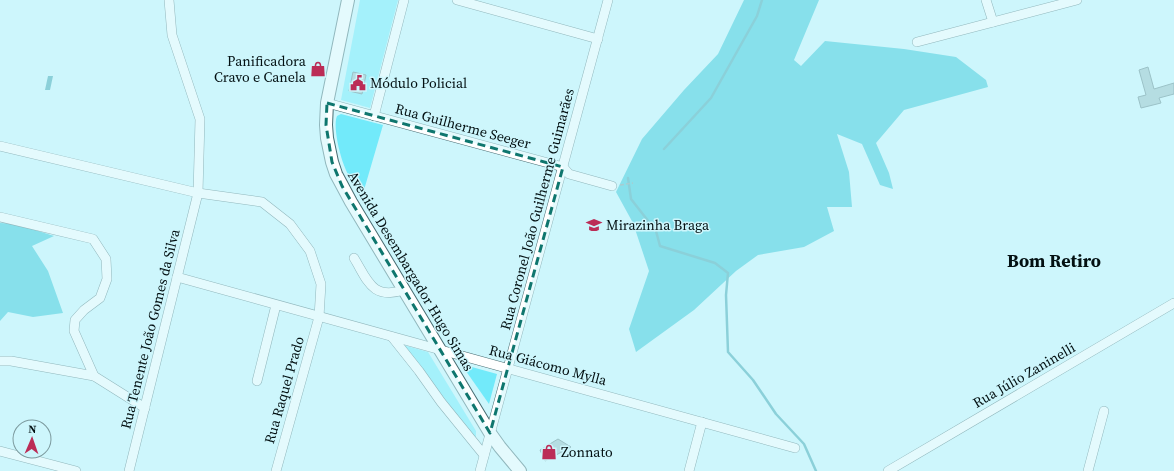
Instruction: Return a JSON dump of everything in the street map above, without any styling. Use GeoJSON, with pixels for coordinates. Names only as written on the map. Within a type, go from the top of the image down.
{"type":"FeatureCollection","features":[{"type":"Feature","properties":{"kind":"main road","name":"Avenida Desembargador Hugo Simas"},"geometry":{"type":"LineString","coordinates":[[348,0],[327,103],[327,138],[336,174],[490,433],[520,471]]}},
{"type":"Feature","properties":{"kind":"street"},"geometry":{"type":"LineString","coordinates":[[163,0],[169,0]]}},
{"type":"Feature","properties":{"kind":"street","name":"Rua Tenente João Gomes da Silva"},"geometry":{"type":"LineString","coordinates":[[129,471],[198,193],[200,119],[172,35],[169,0]]}},
{"type":"Feature","properties":{"kind":"street"},"geometry":{"type":"LineString","coordinates":[[374,116],[404,0]]}},
{"type":"Feature","properties":{"kind":"street"},"geometry":{"type":"LineString","coordinates":[[458,0],[598,39]]}},
{"type":"Feature","properties":{"kind":"street","name":"Rua Coronel João Guilherme Guimarães"},"geometry":{"type":"LineString","coordinates":[[480,471],[608,0]]}},
{"type":"Feature","properties":{"kind":"street"},"geometry":{"type":"LineString","coordinates":[[986,0],[993,22]]}},
{"type":"Feature","properties":{"kind":"street"},"geometry":{"type":"LineString","coordinates":[[917,42],[1075,1]]}},
{"type":"Feature","properties":{"kind":"street","name":"Rua Guilherme Seeger"},"geometry":{"type":"LineString","coordinates":[[327,103],[563,168],[569,174],[612,186]]}},
{"type":"Feature","properties":{"kind":"street","name":"Rua Raquel Prado"},"geometry":{"type":"LineString","coordinates":[[0,146],[198,193],[262,202],[290,224],[310,251],[321,284],[319,316],[276,471]]}},
{"type":"Feature","properties":{"kind":"street"},"geometry":{"type":"LineString","coordinates":[[0,217],[93,239],[106,259],[107,279],[100,298],[84,310],[75,320],[74,332],[94,376]]}},
{"type":"Feature","properties":{"kind":"street"},"geometry":{"type":"LineString","coordinates":[[354,258],[372,288],[379,291],[393,293],[404,290]]}},
{"type":"Feature","properties":{"kind":"street","name":"Rua Giácomo Mylla"},"geometry":{"type":"LineString","coordinates":[[177,277],[795,448]]}},
{"type":"Feature","properties":{"kind":"street","name":"Rua Júlio Zaninelli"},"geometry":{"type":"LineString","coordinates":[[888,471],[1174,303]]}},
{"type":"Feature","properties":{"kind":"street"},"geometry":{"type":"LineString","coordinates":[[257,381],[276,305]]}},
{"type":"Feature","properties":{"kind":"street"},"geometry":{"type":"LineString","coordinates":[[392,337],[441,402],[484,455]]}},
{"type":"Feature","properties":{"kind":"street"},"geometry":{"type":"LineString","coordinates":[[0,361],[11,361],[94,376],[145,408]]}},
{"type":"Feature","properties":{"kind":"street"},"geometry":{"type":"LineString","coordinates":[[1088,471],[1104,411]]}},
{"type":"Feature","properties":{"kind":"street"},"geometry":{"type":"LineString","coordinates":[[689,471],[702,422]]}},
{"type":"Feature","properties":{"kind":"street"},"geometry":{"type":"LineString","coordinates":[[0,451],[76,471]]}},
{"type":"Feature","properties":{"kind":"path"},"geometry":{"type":"LineString","coordinates":[[612,186],[632,183]]}},
{"type":"Feature","properties":{"kind":"highlighted area"},"geometry":{"type":"Polygon","coordinates":[[[327,103],[563,167],[490,433],[342,186],[332,162],[326,125],[327,103]]]}},
{"type":"Feature","properties":{"kind":"shaded area"},"geometry":{"type":"Polygon","coordinates":[[[360,0],[398,0],[370,108],[341,100],[360,0]]]}},
{"type":"Feature","properties":{"kind":"shaded area"},"geometry":{"type":"Polygon","coordinates":[[[744,0],[819,0],[794,60],[801,66],[825,41],[904,49],[956,57],[986,80],[988,87],[904,110],[876,143],[889,173],[893,189],[880,185],[862,144],[837,134],[849,172],[852,207],[827,207],[834,231],[804,247],[758,255],[736,271],[694,310],[636,352],[629,329],[649,271],[633,223],[616,192],[642,139],[684,90],[718,54],[744,0]]]}},
{"type":"Feature","properties":{"kind":"shaded area"},"geometry":{"type":"Polygon","coordinates":[[[48,76],[53,76],[50,90],[45,90],[48,76]]]}},
{"type":"Feature","properties":{"kind":"shaded area"},"geometry":{"type":"Polygon","coordinates":[[[341,114],[383,125],[364,190],[356,185],[351,179],[341,156],[337,137],[336,121],[337,116],[341,114]]]}},
{"type":"Feature","properties":{"kind":"shaded area"},"geometry":{"type":"Polygon","coordinates":[[[0,223],[16,224],[54,236],[32,246],[48,271],[63,313],[33,317],[8,312],[0,321],[0,223]]]}},
{"type":"Feature","properties":{"kind":"shaded area"},"geometry":{"type":"Polygon","coordinates":[[[403,345],[428,352],[476,431],[476,440],[403,345]]]}},
{"type":"Feature","properties":{"kind":"shaded area"},"geometry":{"type":"Polygon","coordinates":[[[461,364],[497,374],[489,404],[461,364]]]}},
{"type":"Feature","properties":{"kind":"building"},"geometry":{"type":"Polygon","coordinates":[[[1148,67],[1154,89],[1174,83],[1174,94],[1159,98],[1161,103],[1141,108],[1138,97],[1146,95],[1139,70],[1148,67]]]}},
{"type":"Feature","properties":{"kind":"building","name":"Módulo Policial"},"geometry":{"type":"Polygon","coordinates":[[[353,72],[366,75],[362,94],[349,91],[353,72]]]}},
{"type":"Feature","properties":{"kind":"building"},"geometry":{"type":"Polygon","coordinates":[[[558,439],[571,447],[545,461],[540,450],[558,439]]]}},
{"type":"Feature","properties":{"kind":"waterway"},"geometry":{"type":"LineString","coordinates":[[664,149],[711,98],[757,16],[762,0]]}},
{"type":"Feature","properties":{"kind":"waterway"},"geometry":{"type":"LineString","coordinates":[[628,178],[631,199],[656,231],[660,246],[715,263],[728,273],[726,295],[728,352],[753,380],[776,414],[804,444],[816,471]]}},
{"type":"Feature","properties":{"kind":"place","name":"Panificadora Cravo e Canela"},"geometry":{"type":"Point","coordinates":[318,69]}},
{"type":"Feature","properties":{"kind":"place","name":"Módulo Policial"},"geometry":{"type":"Point","coordinates":[358,83]}},
{"type":"Feature","properties":{"kind":"place","name":"Mirazinha Braga"},"geometry":{"type":"Point","coordinates":[594,225]}},
{"type":"Feature","properties":{"kind":"place","name":"Zonnato"},"geometry":{"type":"Point","coordinates":[549,452]}},
{"type":"Feature","properties":{"kind":"district","name":"Bom Retiro"},"geometry":{"type":"Point","coordinates":[1054,260]}}]}
